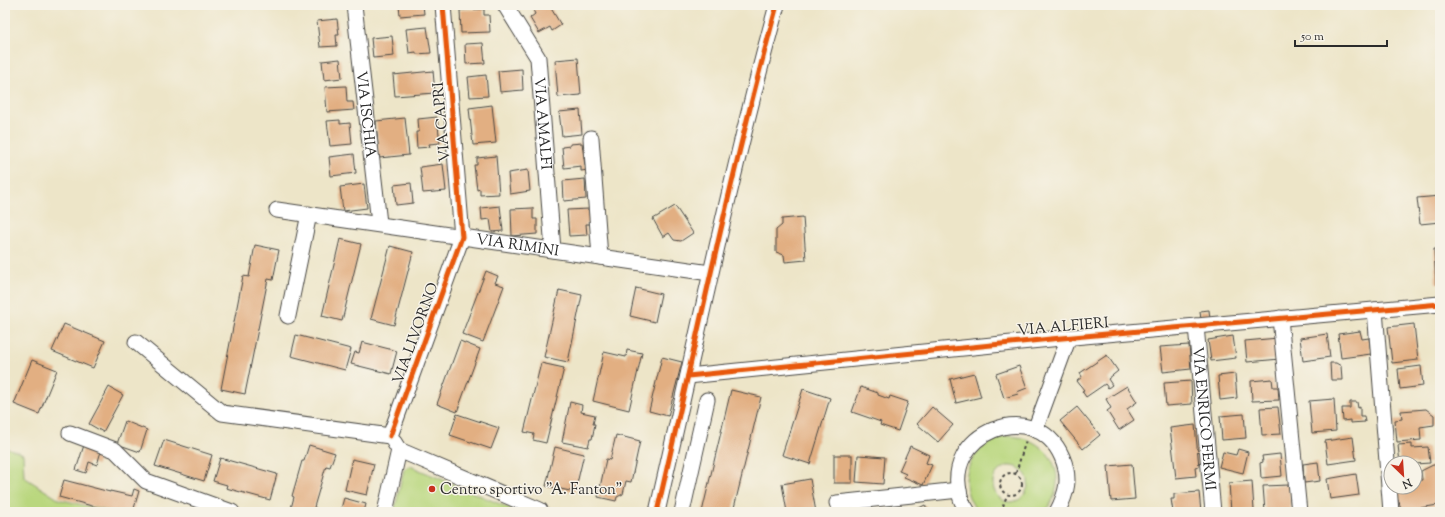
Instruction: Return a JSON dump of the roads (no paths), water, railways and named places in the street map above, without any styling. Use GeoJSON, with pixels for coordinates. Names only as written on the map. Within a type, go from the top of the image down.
{"type":"FeatureCollection","features":[{"type":"Feature","properties":{"kind":"street","name":"VIA ISCHIA"},"geometry":{"type":"LineString","coordinates":[[354,5],[380,223]]}},
{"type":"Feature","properties":{"kind":"street","name":"VIA CAPRI"},"geometry":{"type":"LineString","coordinates":[[443,5],[462,237]]}},
{"type":"Feature","properties":{"kind":"street","name":"VIA AMALFI"},"geometry":{"type":"LineString","coordinates":[[505,5],[538,58],[553,250]]}},
{"type":"Feature","properties":{"kind":"street"},"geometry":{"type":"LineString","coordinates":[[657,512],[710,273],[777,5]]}},
{"type":"Feature","properties":{"kind":"street"},"geometry":{"type":"LineString","coordinates":[[591,138],[600,257]]}},
{"type":"Feature","properties":{"kind":"street","name":"VIA RIMINI"},"geometry":{"type":"LineString","coordinates":[[277,210],[380,223],[462,237],[710,273]]}},
{"type":"Feature","properties":{"kind":"street"},"geometry":{"type":"LineString","coordinates":[[288,316],[308,214]]}},
{"type":"Feature","properties":{"kind":"street","name":"VIA LIVORNO"},"geometry":{"type":"LineString","coordinates":[[390,436],[462,237]]}},
{"type":"Feature","properties":{"kind":"street","name":"VIA ALFIERI"},"geometry":{"type":"LineString","coordinates":[[688,376],[1069,337],[1440,304]]}},
{"type":"Feature","properties":{"kind":"street"},"geometry":{"type":"LineString","coordinates":[[1374,310],[1391,512]]}},
{"type":"Feature","properties":{"kind":"street"},"geometry":{"type":"LineString","coordinates":[[1280,318],[1299,512]]}},
{"type":"Feature","properties":{"kind":"street","name":"VIA ENRICO FERMI"},"geometry":{"type":"LineString","coordinates":[[1196,326],[1213,512]]}},
{"type":"Feature","properties":{"kind":"street"},"geometry":{"type":"LineString","coordinates":[[1038,432],[1069,337]]}},
{"type":"Feature","properties":{"kind":"street"},"geometry":{"type":"LineString","coordinates":[[136,342],[222,413],[390,436],[399,450],[540,510]]}},
{"type":"Feature","properties":{"kind":"street"},"geometry":{"type":"LineString","coordinates":[[682,512],[707,400]]}},
{"type":"Feature","properties":{"kind":"street"},"geometry":{"type":"LineString","coordinates":[[968,512],[961,499],[957,481],[960,463],[969,447],[982,434],[999,427],[1017,425],[1038,432],[1049,438],[1059,451],[1066,466],[1068,482],[1064,498],[1057,512]]}},
{"type":"Feature","properties":{"kind":"street"},"geometry":{"type":"LineString","coordinates":[[70,433],[115,450],[146,481],[232,512]]}},
{"type":"Feature","properties":{"kind":"street"},"geometry":{"type":"LineString","coordinates":[[385,512],[399,450]]}},
{"type":"Feature","properties":{"kind":"street"},"geometry":{"type":"LineString","coordinates":[[837,503],[959,490]]}},
{"type":"Feature","properties":{"kind":"place","name":"Centro sportivo \"A. Fanton\""},"geometry":{"type":"Point","coordinates":[432,489]}}]}
